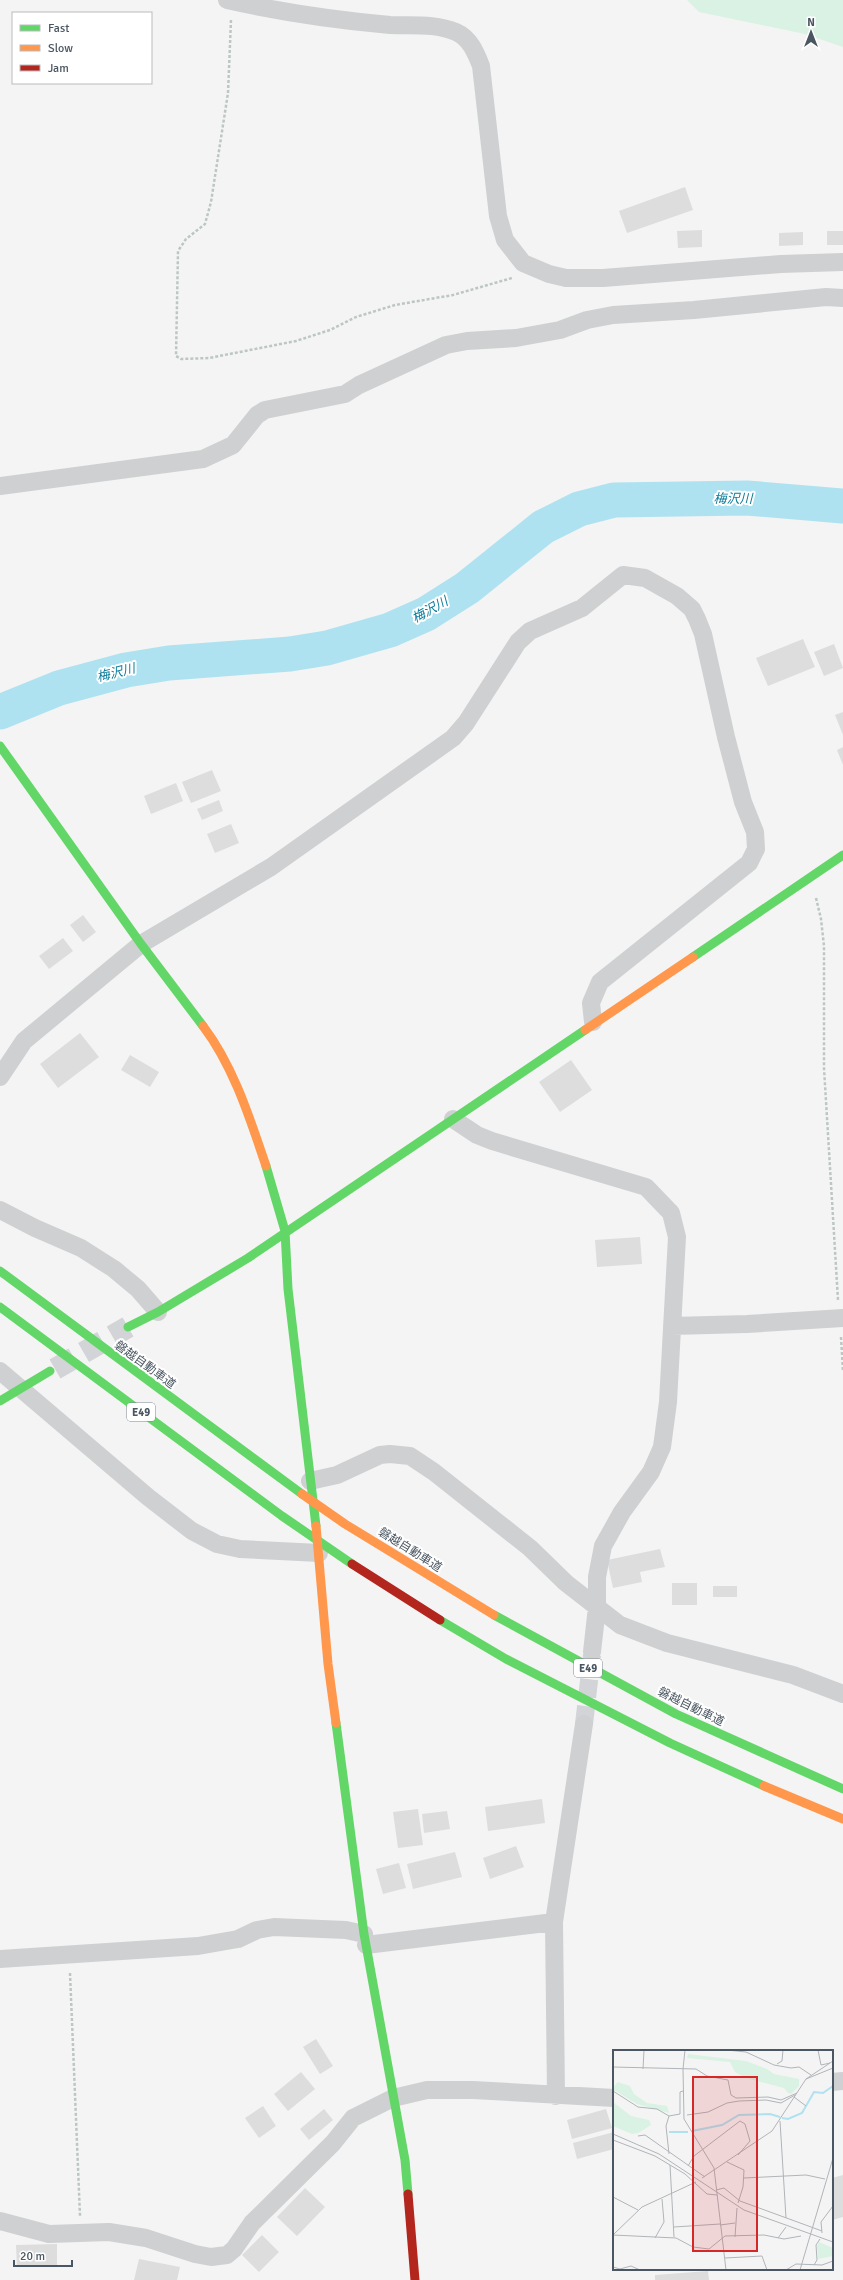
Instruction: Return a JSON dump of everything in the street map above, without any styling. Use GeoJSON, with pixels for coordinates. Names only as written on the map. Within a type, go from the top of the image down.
{"type":"FeatureCollection","features":[{"type":"Feature","properties":{"kind":"main road"},"geometry":{"type":"LineString","coordinates":[[0,746],[141,944],[206,1030],[224,1059],[252,1126],[285,1231],[288,1289],[319,1553],[328,1664],[365,1939],[404,2160],[415,2280]]}},
{"type":"Feature","properties":{"kind":"main road"},"geometry":{"type":"LineString","coordinates":[[128,1327],[158,1312],[248,1258],[285,1231],[453,1119],[593,1022],[843,855]]}},
{"type":"Feature","properties":{"kind":"main road","name":"磐越自動車道"},"geometry":{"type":"LineString","coordinates":[[0,1271],[273,1473],[345,1524],[481,1608],[676,1714],[843,1789]]}},
{"type":"Feature","properties":{"kind":"main road","name":"E49"},"geometry":{"type":"LineString","coordinates":[[0,1307],[282,1516],[350,1563],[506,1659],[602,1709],[730,1772],[843,1819]]}},
{"type":"Feature","properties":{"kind":"main road"},"geometry":{"type":"LineString","coordinates":[[0,1401],[50,1371]]}},
{"type":"Feature","properties":{"kind":"street"},"geometry":{"type":"LineString","coordinates":[[229,1],[265,9],[390,25],[432,26],[457,32],[465,38],[472,45],[481,66],[498,216],[505,240],[523,263],[534,268],[549,274],[566,278],[603,278],[781,264],[843,262]]}},
{"type":"Feature","properties":{"kind":"street"},"geometry":{"type":"LineString","coordinates":[[0,486],[203,459],[234,445],[257,415],[265,410],[345,394],[359,385],[446,345],[467,340],[516,338],[546,333],[613,315],[694,310],[826,297],[843,298]]}},
{"type":"Feature","properties":{"kind":"street"},"geometry":{"type":"LineString","coordinates":[[0,1077],[24,1041],[141,944],[270,867],[453,738],[500,672],[510,651],[530,631],[582,608],[623,575],[645,578],[677,596],[692,609],[697,619],[703,634],[726,737],[743,802],[755,832],[757,843],[749,863],[600,982],[591,1003],[593,1022]]}},
{"type":"Feature","properties":{"kind":"street"},"geometry":{"type":"LineString","coordinates":[[453,1119],[477,1135],[507,1146],[646,1187],[671,1213],[677,1237],[668,1402],[662,1447],[651,1472],[622,1512],[603,1546],[597,1577],[597,1608],[592,1652]]}},
{"type":"Feature","properties":{"kind":"street"},"geometry":{"type":"LineString","coordinates":[[0,1210],[35,1228],[81,1248],[114,1269],[138,1289],[158,1312]]}},
{"type":"Feature","properties":{"kind":"street"},"geometry":{"type":"LineString","coordinates":[[672,1326],[747,1324],[841,1318]]}},
{"type":"Feature","properties":{"kind":"street"},"geometry":{"type":"LineString","coordinates":[[0,1371],[148,1496],[192,1530],[217,1544],[240,1549],[319,1553]]}},
{"type":"Feature","properties":{"kind":"street"},"geometry":{"type":"LineString","coordinates":[[310,1481],[337,1475],[380,1456],[390,1454],[410,1456],[434,1472],[530,1548],[566,1583],[620,1625],[638,1633],[696,1651],[793,1676],[843,1694]]}},
{"type":"Feature","properties":{"kind":"street"},"geometry":{"type":"LineString","coordinates":[[556,2096],[554,1922],[584,1724]]}},
{"type":"Feature","properties":{"kind":"street"},"geometry":{"type":"LineString","coordinates":[[0,1959],[198,1946],[238,1938],[257,1930],[274,1927],[346,1930],[365,1939],[554,1922]]}},
{"type":"Feature","properties":{"kind":"street"},"geometry":{"type":"LineString","coordinates":[[833,2082],[843,2081]]}},
{"type":"Feature","properties":{"kind":"street"},"geometry":{"type":"LineString","coordinates":[[0,2221],[49,2234],[109,2232],[129,2235],[195,2254],[211,2257],[227,2255],[234,2249],[252,2223],[333,2143],[353,2118],[393,2098],[427,2090],[473,2090],[556,2096],[613,2098]]}},
{"type":"Feature","properties":{"kind":"path"},"geometry":{"type":"LineString","coordinates":[[229,1],[228,93],[211,202],[205,224],[186,239],[178,251],[176,356],[181,360],[209,358],[296,341],[330,330],[356,317],[395,305],[453,295],[526,274],[534,268]]}},
{"type":"Feature","properties":{"kind":"path"},"geometry":{"type":"LineString","coordinates":[[808,879],[814,890],[821,920],[824,946],[824,1068],[841,1318],[843,1372]]}},
{"type":"Feature","properties":{"kind":"path"},"geometry":{"type":"LineString","coordinates":[[70,1955],[81,2232]]}},
{"type":"Feature","properties":{"kind":"green space"},"geometry":{"type":"Polygon","coordinates":[[[687,0],[843,0],[843,47],[805,34],[699,12],[687,0]]]}},
{"type":"Feature","properties":{"kind":"building"},"geometry":{"type":"Polygon","coordinates":[[[685,187],[693,210],[627,233],[619,211],[685,187]]]}},
{"type":"Feature","properties":{"kind":"building"},"geometry":{"type":"Polygon","coordinates":[[[702,230],[702,247],[678,248],[677,231],[702,230]]]}},
{"type":"Feature","properties":{"kind":"building"},"geometry":{"type":"Polygon","coordinates":[[[827,231],[843,231],[843,245],[827,245],[827,231]]]}},
{"type":"Feature","properties":{"kind":"building"},"geometry":{"type":"Polygon","coordinates":[[[803,232],[803,245],[779,246],[779,233],[803,232]]]}},
{"type":"Feature","properties":{"kind":"building"},"geometry":{"type":"Polygon","coordinates":[[[803,639],[815,667],[768,686],[756,658],[803,639]]]}},
{"type":"Feature","properties":{"kind":"building"},"geometry":{"type":"Polygon","coordinates":[[[834,644],[843,668],[824,676],[814,652],[834,644]]]}},
{"type":"Feature","properties":{"kind":"building"},"geometry":{"type":"Polygon","coordinates":[[[843,712],[843,735],[835,715],[843,712]]]}},
{"type":"Feature","properties":{"kind":"building"},"geometry":{"type":"Polygon","coordinates":[[[843,747],[843,765],[837,750],[843,747]]]}},
{"type":"Feature","properties":{"kind":"building"},"geometry":{"type":"Polygon","coordinates":[[[212,770],[221,791],[191,803],[182,782],[212,770]]]}},
{"type":"Feature","properties":{"kind":"building"},"geometry":{"type":"Polygon","coordinates":[[[176,783],[183,801],[151,814],[144,796],[176,783]]]}},
{"type":"Feature","properties":{"kind":"building"},"geometry":{"type":"Polygon","coordinates":[[[219,800],[223,811],[202,820],[197,809],[219,800]]]}},
{"type":"Feature","properties":{"kind":"building"},"geometry":{"type":"Polygon","coordinates":[[[231,824],[239,843],[215,853],[207,834],[231,824]]]}},
{"type":"Feature","properties":{"kind":"building"},"geometry":{"type":"Polygon","coordinates":[[[83,915],[96,932],[83,942],[70,925],[83,915]]]}},
{"type":"Feature","properties":{"kind":"building"},"geometry":{"type":"Polygon","coordinates":[[[63,938],[73,951],[49,969],[39,956],[63,938]]]}},
{"type":"Feature","properties":{"kind":"building"},"geometry":{"type":"Polygon","coordinates":[[[80,1033],[99,1057],[58,1088],[40,1064],[80,1033]]]}},
{"type":"Feature","properties":{"kind":"building"},"geometry":{"type":"Polygon","coordinates":[[[130,1055],[159,1072],[150,1087],[121,1070],[130,1055]]]}},
{"type":"Feature","properties":{"kind":"building"},"geometry":{"type":"Polygon","coordinates":[[[571,1060],[592,1090],[560,1112],[539,1082],[571,1060]]]}},
{"type":"Feature","properties":{"kind":"building"},"geometry":{"type":"Polygon","coordinates":[[[640,1237],[642,1264],[597,1267],[595,1240],[640,1237]]]}},
{"type":"Feature","properties":{"kind":"building"},"geometry":{"type":"Polygon","coordinates":[[[660,1549],[665,1567],[640,1572],[642,1582],[613,1588],[607,1560],[660,1549]]]}},
{"type":"Feature","properties":{"kind":"building"},"geometry":{"type":"Polygon","coordinates":[[[672,1583],[697,1583],[697,1605],[672,1605],[672,1583]]]}},
{"type":"Feature","properties":{"kind":"building"},"geometry":{"type":"Polygon","coordinates":[[[713,1586],[737,1586],[737,1597],[713,1597],[713,1586]]]}},
{"type":"Feature","properties":{"kind":"building"},"geometry":{"type":"Polygon","coordinates":[[[542,1799],[545,1823],[488,1831],[485,1807],[542,1799]]]}},
{"type":"Feature","properties":{"kind":"building"},"geometry":{"type":"Polygon","coordinates":[[[418,1809],[423,1845],[398,1848],[393,1812],[418,1809]]]}},
{"type":"Feature","properties":{"kind":"building"},"geometry":{"type":"Polygon","coordinates":[[[447,1811],[450,1829],[424,1833],[422,1814],[447,1811]]]}},
{"type":"Feature","properties":{"kind":"building"},"geometry":{"type":"Polygon","coordinates":[[[516,1846],[524,1867],[490,1879],[483,1858],[516,1846]]]}},
{"type":"Feature","properties":{"kind":"building"},"geometry":{"type":"Polygon","coordinates":[[[455,1852],[462,1877],[413,1889],[407,1864],[455,1852]]]}},
{"type":"Feature","properties":{"kind":"building"},"geometry":{"type":"Polygon","coordinates":[[[399,1863],[406,1888],[383,1894],[376,1869],[399,1863]]]}},
{"type":"Feature","properties":{"kind":"building"},"geometry":{"type":"Polygon","coordinates":[[[316,2039],[333,2066],[320,2074],[303,2047],[316,2039]]]}},
{"type":"Feature","properties":{"kind":"building"},"geometry":{"type":"Polygon","coordinates":[[[301,2072],[315,2089],[288,2111],[274,2094],[301,2072]]]}},
{"type":"Feature","properties":{"kind":"building"},"geometry":{"type":"Polygon","coordinates":[[[263,2106],[276,2126],[259,2138],[245,2118],[263,2106]]]}},
{"type":"Feature","properties":{"kind":"building"},"geometry":{"type":"Polygon","coordinates":[[[324,2109],[333,2120],[309,2140],[300,2129],[324,2109]]]}},
{"type":"Feature","properties":{"kind":"building"},"geometry":{"type":"Polygon","coordinates":[[[606,2109],[612,2128],[572,2139],[567,2120],[606,2109]]]}},
{"type":"Feature","properties":{"kind":"building"},"geometry":{"type":"Polygon","coordinates":[[[613,2132],[613,2149],[577,2159],[573,2143],[613,2132]]]}},
{"type":"Feature","properties":{"kind":"building"},"geometry":{"type":"Polygon","coordinates":[[[843,2175],[843,2217],[833,2220],[833,2178],[843,2175]]]}},
{"type":"Feature","properties":{"kind":"building"},"geometry":{"type":"Polygon","coordinates":[[[305,2188],[325,2207],[297,2236],[277,2217],[305,2188]]]}},
{"type":"Feature","properties":{"kind":"building"},"geometry":{"type":"Polygon","coordinates":[[[262,2235],[279,2252],[259,2272],[242,2255],[262,2235]]]}},
{"type":"Feature","properties":{"kind":"building"},"geometry":{"type":"Polygon","coordinates":[[[57,2244],[57,2266],[17,2267],[16,2245],[57,2244]]]}},
{"type":"Feature","properties":{"kind":"building"},"geometry":{"type":"Polygon","coordinates":[[[139,2259],[180,2267],[177,2280],[134,2280],[139,2259]]]}},
{"type":"Feature","properties":{"kind":"building"},"geometry":{"type":"Polygon","coordinates":[[[708,2271],[709,2280],[655,2280],[655,2275],[708,2271]]]}},
{"type":"Feature","properties":{"kind":"waterway","name":"梅沢川"},"geometry":{"type":"LineString","coordinates":[[0,712],[59,688],[126,670],[169,663],[290,654],[327,648],[390,630],[426,614],[467,588],[543,527],[579,509],[614,500],[747,498],[843,506]]}},
{"type":"Feature","properties":{"kind":"tunnel"},"geometry":{"type":"LineString","coordinates":[[55,1369],[128,1327]]}},
{"type":"Feature","properties":{"kind":"tunnel"},"geometry":{"type":"LineString","coordinates":[[584,1724],[592,1655]]}},
{"type":"Feature","properties":{"kind":"traffic: fast"},"geometry":{"type":"LineString","coordinates":[[0,746],[141,944],[203,1026]]}},
{"type":"Feature","properties":{"kind":"traffic: fast"},"geometry":{"type":"LineString","coordinates":[[693,957],[843,855]]}},
{"type":"Feature","properties":{"kind":"traffic: fast"},"geometry":{"type":"LineString","coordinates":[[128,1327],[158,1312],[248,1258],[585,1030]]}},
{"type":"Feature","properties":{"kind":"traffic: fast"},"geometry":{"type":"LineString","coordinates":[[266,1166],[285,1231],[288,1289],[316,1526]]}},
{"type":"Feature","properties":{"kind":"traffic: fast"},"geometry":{"type":"LineString","coordinates":[[0,1271],[302,1494]]}},
{"type":"Feature","properties":{"kind":"traffic: fast"},"geometry":{"type":"LineString","coordinates":[[0,1307],[282,1516],[352,1564]]}},
{"type":"Feature","properties":{"kind":"traffic: fast"},"geometry":{"type":"LineString","coordinates":[[0,1401],[50,1371]]}},
{"type":"Feature","properties":{"kind":"traffic: fast"},"geometry":{"type":"LineString","coordinates":[[494,1615],[676,1714],[843,1789]]}},
{"type":"Feature","properties":{"kind":"traffic: fast"},"geometry":{"type":"LineString","coordinates":[[440,1620],[506,1659],[670,1743],[764,1786]]}},
{"type":"Feature","properties":{"kind":"traffic: fast"},"geometry":{"type":"LineString","coordinates":[[336,1723],[364,1934],[405,2160],[408,2194]]}},
{"type":"Feature","properties":{"kind":"traffic: slow"},"geometry":{"type":"LineString","coordinates":[[585,1030],[693,957]]}},
{"type":"Feature","properties":{"kind":"traffic: slow"},"geometry":{"type":"LineString","coordinates":[[203,1026],[224,1059],[232,1076],[247,1112],[266,1166]]}},
{"type":"Feature","properties":{"kind":"traffic: slow"},"geometry":{"type":"LineString","coordinates":[[302,1494],[345,1524],[494,1615]]}},
{"type":"Feature","properties":{"kind":"traffic: slow"},"geometry":{"type":"LineString","coordinates":[[316,1526],[328,1664],[336,1723]]}},
{"type":"Feature","properties":{"kind":"traffic: slow"},"geometry":{"type":"LineString","coordinates":[[764,1786],[843,1819]]}},
{"type":"Feature","properties":{"kind":"traffic: jam"},"geometry":{"type":"LineString","coordinates":[[352,1564],[440,1620]]}},
{"type":"Feature","properties":{"kind":"traffic: jam"},"geometry":{"type":"LineString","coordinates":[[408,2194],[415,2280]]}}]}
